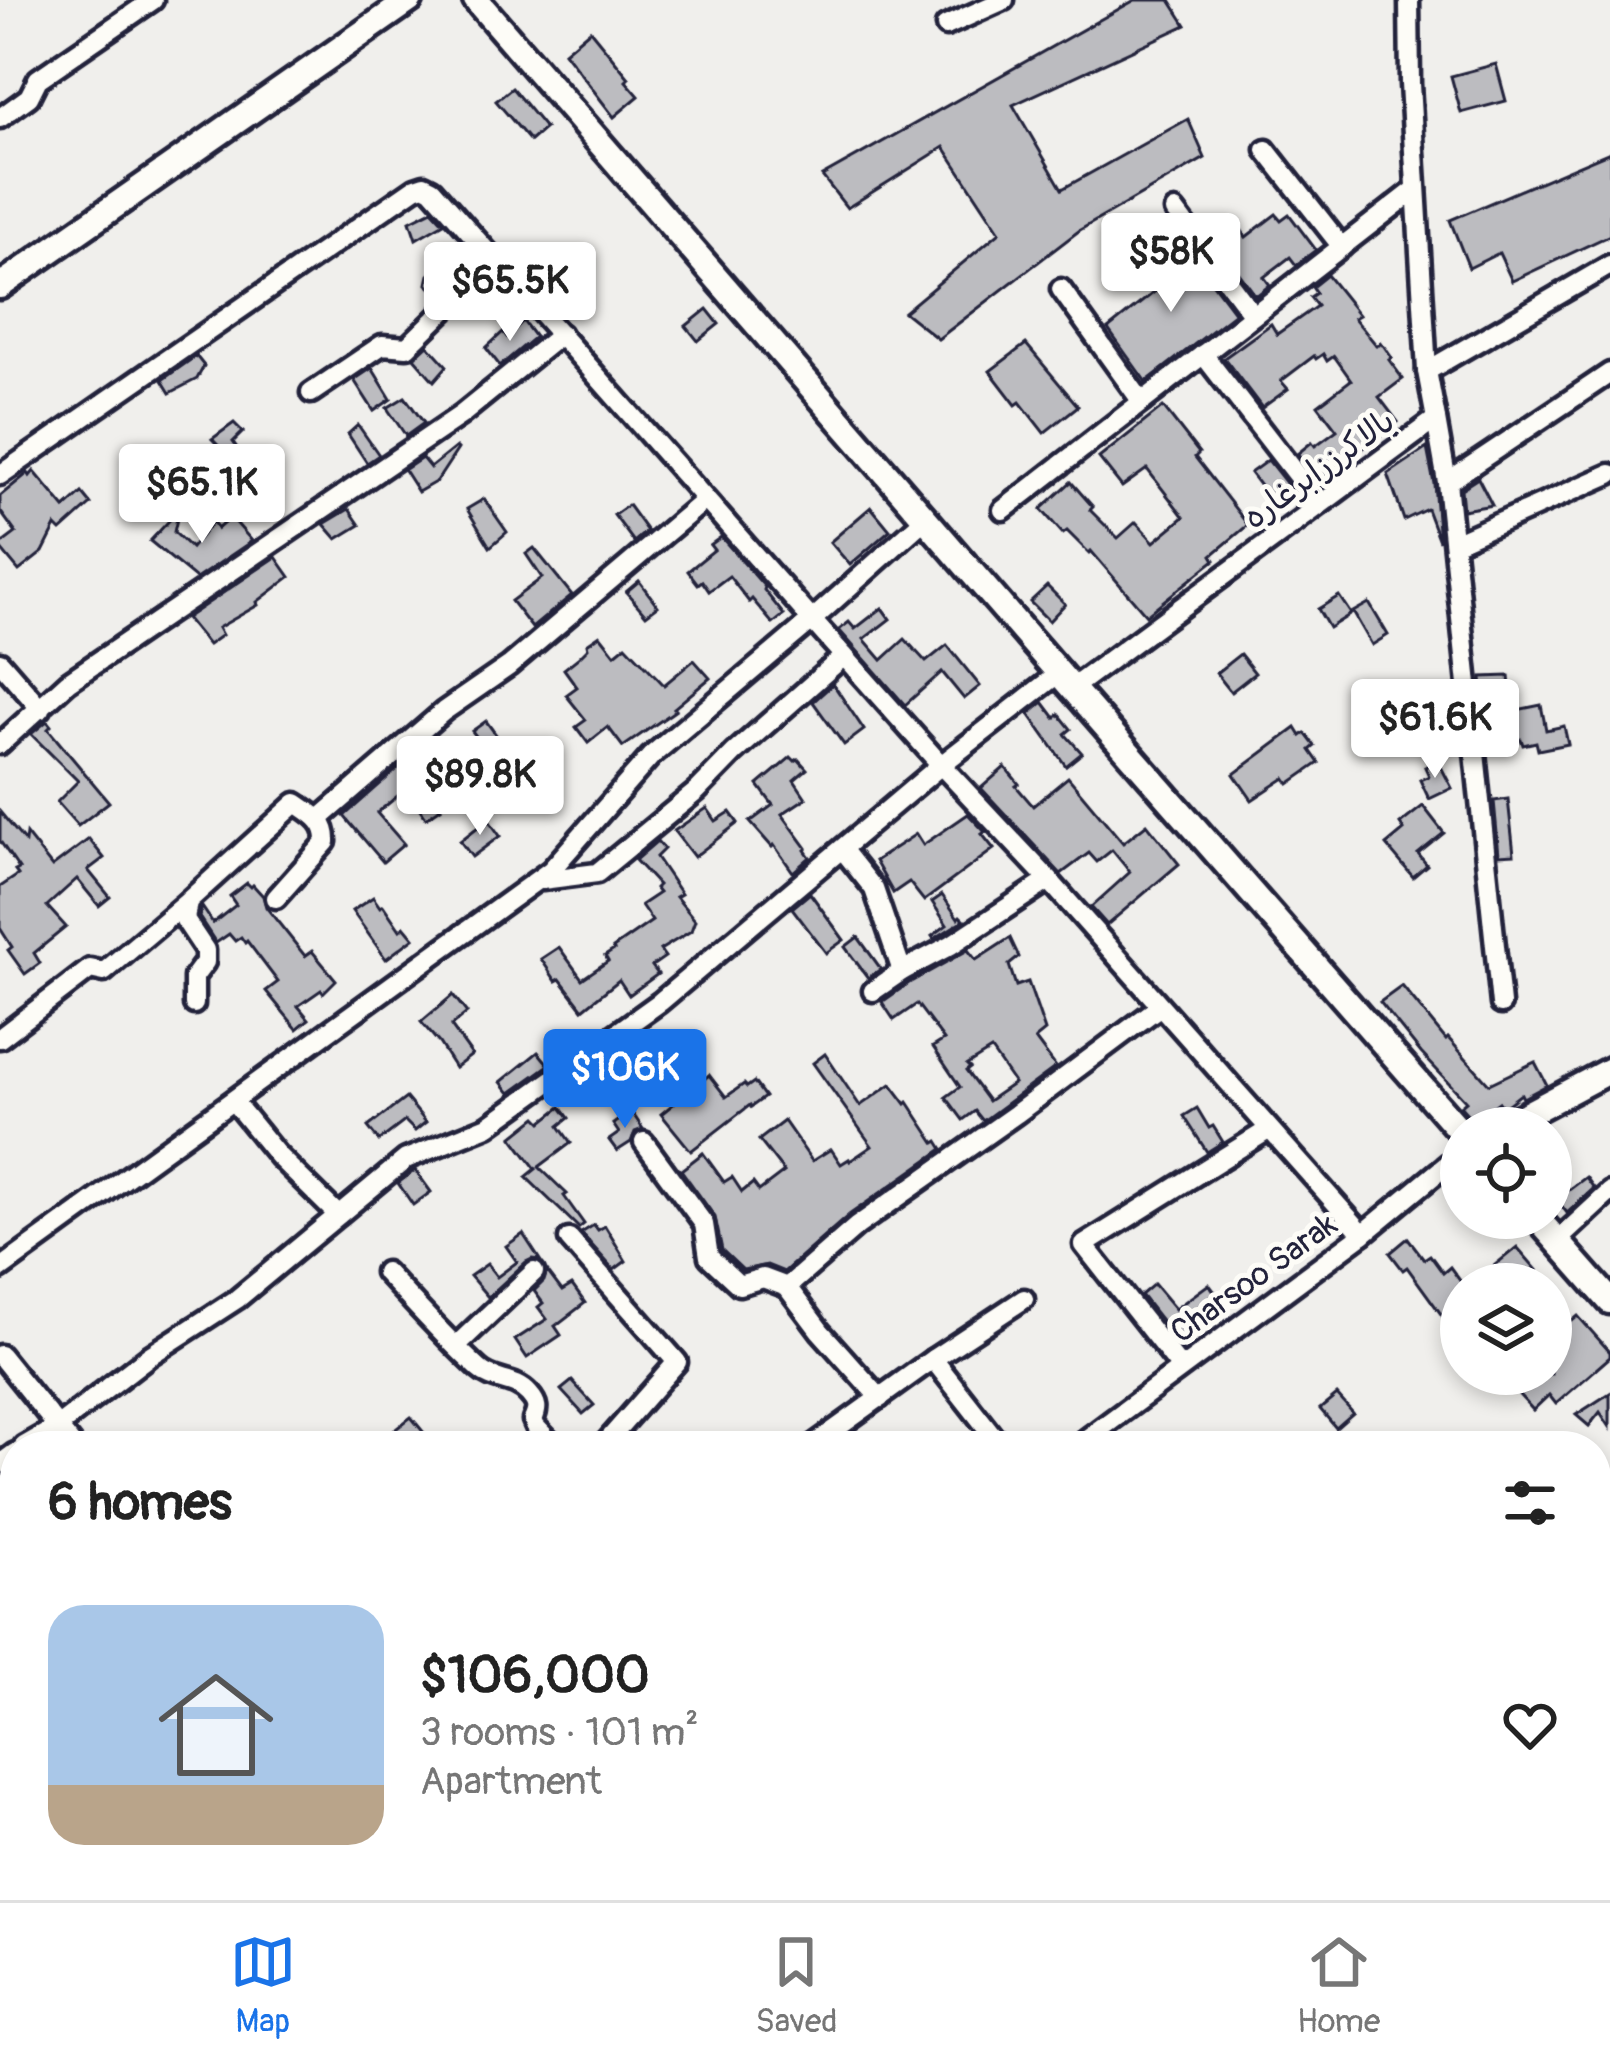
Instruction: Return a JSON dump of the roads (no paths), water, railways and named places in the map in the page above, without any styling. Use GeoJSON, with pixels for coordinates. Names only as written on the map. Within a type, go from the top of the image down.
{"type":"FeatureCollection","features":[{"type":"Feature","properties":{"kind":"main road"},"geometry":{"type":"LineString","coordinates":[[0,286],[410,0]]}},
{"type":"Feature","properties":{"kind":"main road"},"geometry":{"type":"LineString","coordinates":[[476,0],[1440,1108]]}},
{"type":"Feature","properties":{"kind":"main road"},"geometry":{"type":"LineString","coordinates":[[1540,1107],[1610,1070]]}},
{"type":"Feature","properties":{"kind":"main road"},"geometry":{"type":"LineString","coordinates":[[1557,1241],[1610,1300]]}},
{"type":"Feature","properties":{"kind":"street"},"geometry":{"type":"LineString","coordinates":[[0,118],[29,97],[38,79],[153,0]]}},
{"type":"Feature","properties":{"kind":"street"},"geometry":{"type":"LineString","coordinates":[[946,26],[1004,0]]}},
{"type":"Feature","properties":{"kind":"street","name":"بالاکرززابرغاره"},"geometry":{"type":"LineString","coordinates":[[50,1431],[149,1356],[236,1299],[406,1159],[488,1126],[579,1062],[661,1002],[941,766],[1436,419],[1426,371],[1409,0]]}},
{"type":"Feature","properties":{"kind":"street"},"geometry":{"type":"LineString","coordinates":[[1266,151],[1342,247]]}},
{"type":"Feature","properties":{"kind":"street"},"geometry":{"type":"LineString","coordinates":[[0,475],[415,188],[432,189],[941,766],[1049,880],[1363,1234]]}},
{"type":"Feature","properties":{"kind":"street"},"geometry":{"type":"LineString","coordinates":[[1003,510],[1416,189]]}},
{"type":"Feature","properties":{"kind":"street"},"geometry":{"type":"LineString","coordinates":[[1175,212],[1253,316]]}},
{"type":"Feature","properties":{"kind":"street"},"geometry":{"type":"LineString","coordinates":[[311,393],[382,345],[406,347],[496,260]]}},
{"type":"Feature","properties":{"kind":"street"},"geometry":{"type":"LineString","coordinates":[[1426,371],[1610,265]]}},
{"type":"Feature","properties":{"kind":"street"},"geometry":{"type":"LineString","coordinates":[[1061,289],[1142,402]]}},
{"type":"Feature","properties":{"kind":"street"},"geometry":{"type":"LineString","coordinates":[[0,744],[68,682],[461,415],[561,334]]}},
{"type":"Feature","properties":{"kind":"street"},"geometry":{"type":"LineString","coordinates":[[1203,354],[1319,503]]}},
{"type":"Feature","properties":{"kind":"street"},"geometry":{"type":"LineString","coordinates":[[1447,482],[1610,373]]}},
{"type":"Feature","properties":{"kind":"street"},"geometry":{"type":"LineString","coordinates":[[1436,419],[1454,543],[1502,1004]]}},
{"type":"Feature","properties":{"kind":"street"},"geometry":{"type":"LineString","coordinates":[[1454,543],[1610,474]]}},
{"type":"Feature","properties":{"kind":"street"},"geometry":{"type":"LineString","coordinates":[[319,819],[444,711],[508,666],[705,500]]}},
{"type":"Feature","properties":{"kind":"street"},"geometry":{"type":"LineString","coordinates":[[0,1269],[551,870],[651,757],[926,518]]}},
{"type":"Feature","properties":{"kind":"street"},"geometry":{"type":"LineString","coordinates":[[537,880],[597,872],[697,791],[844,656]]}},
{"type":"Feature","properties":{"kind":"street"},"geometry":{"type":"LineString","coordinates":[[0,662],[41,709]]}},
{"type":"Feature","properties":{"kind":"street"},"geometry":{"type":"LineString","coordinates":[[2,1029],[90,969],[104,972],[296,803],[319,819],[326,829],[326,842],[276,898]]}},
{"type":"Feature","properties":{"kind":"street"},"geometry":{"type":"LineString","coordinates":[[843,850],[874,889],[902,971]]}},
{"type":"Feature","properties":{"kind":"street"},"geometry":{"type":"LineString","coordinates":[[873,991],[1049,880]]}},
{"type":"Feature","properties":{"kind":"street"},"geometry":{"type":"LineString","coordinates":[[188,901],[185,920],[205,950],[206,962],[194,977],[194,1004]]}},
{"type":"Feature","properties":{"kind":"street"},"geometry":{"type":"LineString","coordinates":[[787,1287],[857,1226],[1159,1007]]}},
{"type":"Feature","properties":{"kind":"street"},"geometry":{"type":"LineString","coordinates":[[234,1102],[278,1156],[338,1215]]}},
{"type":"Feature","properties":{"kind":"street"},"geometry":{"type":"LineString","coordinates":[[1180,1367],[1084,1246],[1268,1130]]}},
{"type":"Feature","properties":{"kind":"street"},"geometry":{"type":"LineString","coordinates":[[644,1142],[704,1224],[709,1257],[739,1286],[763,1278],[787,1287],[880,1397]]}},
{"type":"Feature","properties":{"kind":"street","name":"Charsoo Sarak"},"geometry":{"type":"LineString","coordinates":[[1097,1431],[1363,1234],[1440,1170]]}},
{"type":"Feature","properties":{"kind":"street"},"geometry":{"type":"LineString","coordinates":[[1557,1241],[1610,1192]]}},
{"type":"Feature","properties":{"kind":"street"},"geometry":{"type":"LineString","coordinates":[[568,1239],[677,1362],[615,1431]]}},
{"type":"Feature","properties":{"kind":"street"},"geometry":{"type":"LineString","coordinates":[[386,1272],[484,1375],[512,1381],[526,1390],[536,1402],[533,1420],[540,1431]]}},
{"type":"Feature","properties":{"kind":"street"},"geometry":{"type":"LineString","coordinates":[[456,1346],[534,1272]]}},
{"type":"Feature","properties":{"kind":"street"},"geometry":{"type":"LineString","coordinates":[[833,1431],[1024,1298]]}},
{"type":"Feature","properties":{"kind":"street"},"geometry":{"type":"LineString","coordinates":[[0,1355],[60,1431]]}},
{"type":"Feature","properties":{"kind":"street"},"geometry":{"type":"LineString","coordinates":[[934,1359],[989,1431]]}}]}
